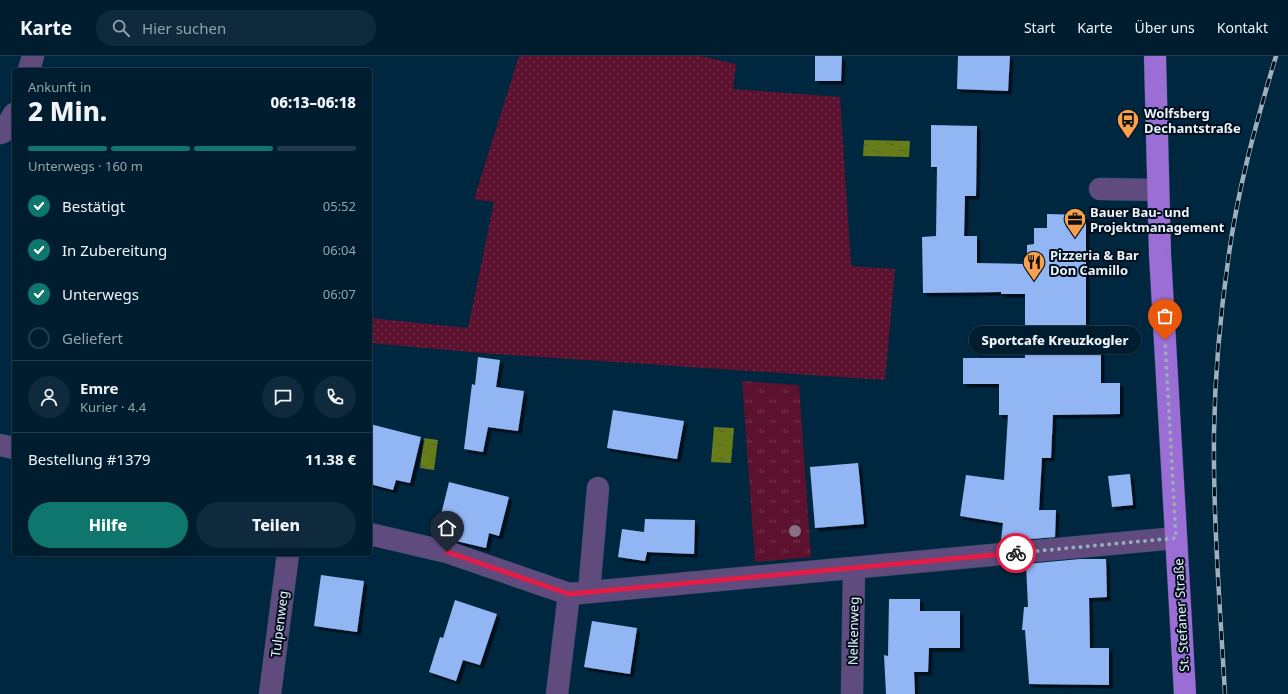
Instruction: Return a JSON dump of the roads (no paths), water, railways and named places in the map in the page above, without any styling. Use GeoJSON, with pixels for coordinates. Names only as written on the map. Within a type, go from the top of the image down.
{"type":"FeatureCollection","features":[{"type":"Feature","properties":{"kind":"main road","name":"St. Stefaner Straße"},"geometry":{"type":"LineString","coordinates":[[1155,56],[1158,190],[1185,694]]}},
{"type":"Feature","properties":{"kind":"street"},"geometry":{"type":"LineString","coordinates":[[30,68],[33,56]]}},
{"type":"Feature","properties":{"kind":"street"},"geometry":{"type":"LineString","coordinates":[[1100,189],[1158,190]]}},
{"type":"Feature","properties":{"kind":"street"},"geometry":{"type":"LineString","coordinates":[[0,445],[12,448]]}},
{"type":"Feature","properties":{"kind":"street"},"geometry":{"type":"LineString","coordinates":[[557,694],[579,593],[598,488]]}},
{"type":"Feature","properties":{"kind":"street"},"geometry":{"type":"LineString","coordinates":[[372,534],[447,552],[579,593],[1176,538]]}},
{"type":"Feature","properties":{"kind":"street","name":"Tulpenweg"},"geometry":{"type":"LineString","coordinates":[[270,694],[288,556]]}},
{"type":"Feature","properties":{"kind":"street","name":"Nelkenweg"},"geometry":{"type":"LineString","coordinates":[[852,694],[854,568]]}},
{"type":"Feature","properties":{"kind":"water"},"geometry":{"type":"Polygon","coordinates":[[[864,140],[910,141],[909,157],[863,156],[864,140]]]}},
{"type":"Feature","properties":{"kind":"water"},"geometry":{"type":"Polygon","coordinates":[[[714,427],[734,428],[731,463],[711,462],[714,427]]]}},
{"type":"Feature","properties":{"kind":"water"},"geometry":{"type":"Polygon","coordinates":[[[424,438],[438,440],[434,470],[420,468],[424,438]]]}},
{"type":"Feature","properties":{"kind":"railway"},"geometry":{"type":"LineString","coordinates":[[1225,694],[1217,563],[1214,465],[1215,389],[1218,346],[1225,282],[1236,209],[1254,132],[1276,56]]}},
{"type":"Feature","properties":{"kind":"place","name":"Wolfsberg Dechantstraße"},"geometry":{"type":"Point","coordinates":[1128,140]}},
{"type":"Feature","properties":{"kind":"place","name":"Bauer Bau- und Projektmanagement"},"geometry":{"type":"Point","coordinates":[1075,238]}},
{"type":"Feature","properties":{"kind":"place","name":"Pizzeria & Bar Don Camillo"},"geometry":{"type":"Point","coordinates":[1034,282]}},
{"type":"Feature","properties":{"kind":"place","name":"Sportcafe Kreuzkogler"},"geometry":{"type":"Point","coordinates":[1165,340]}}]}
